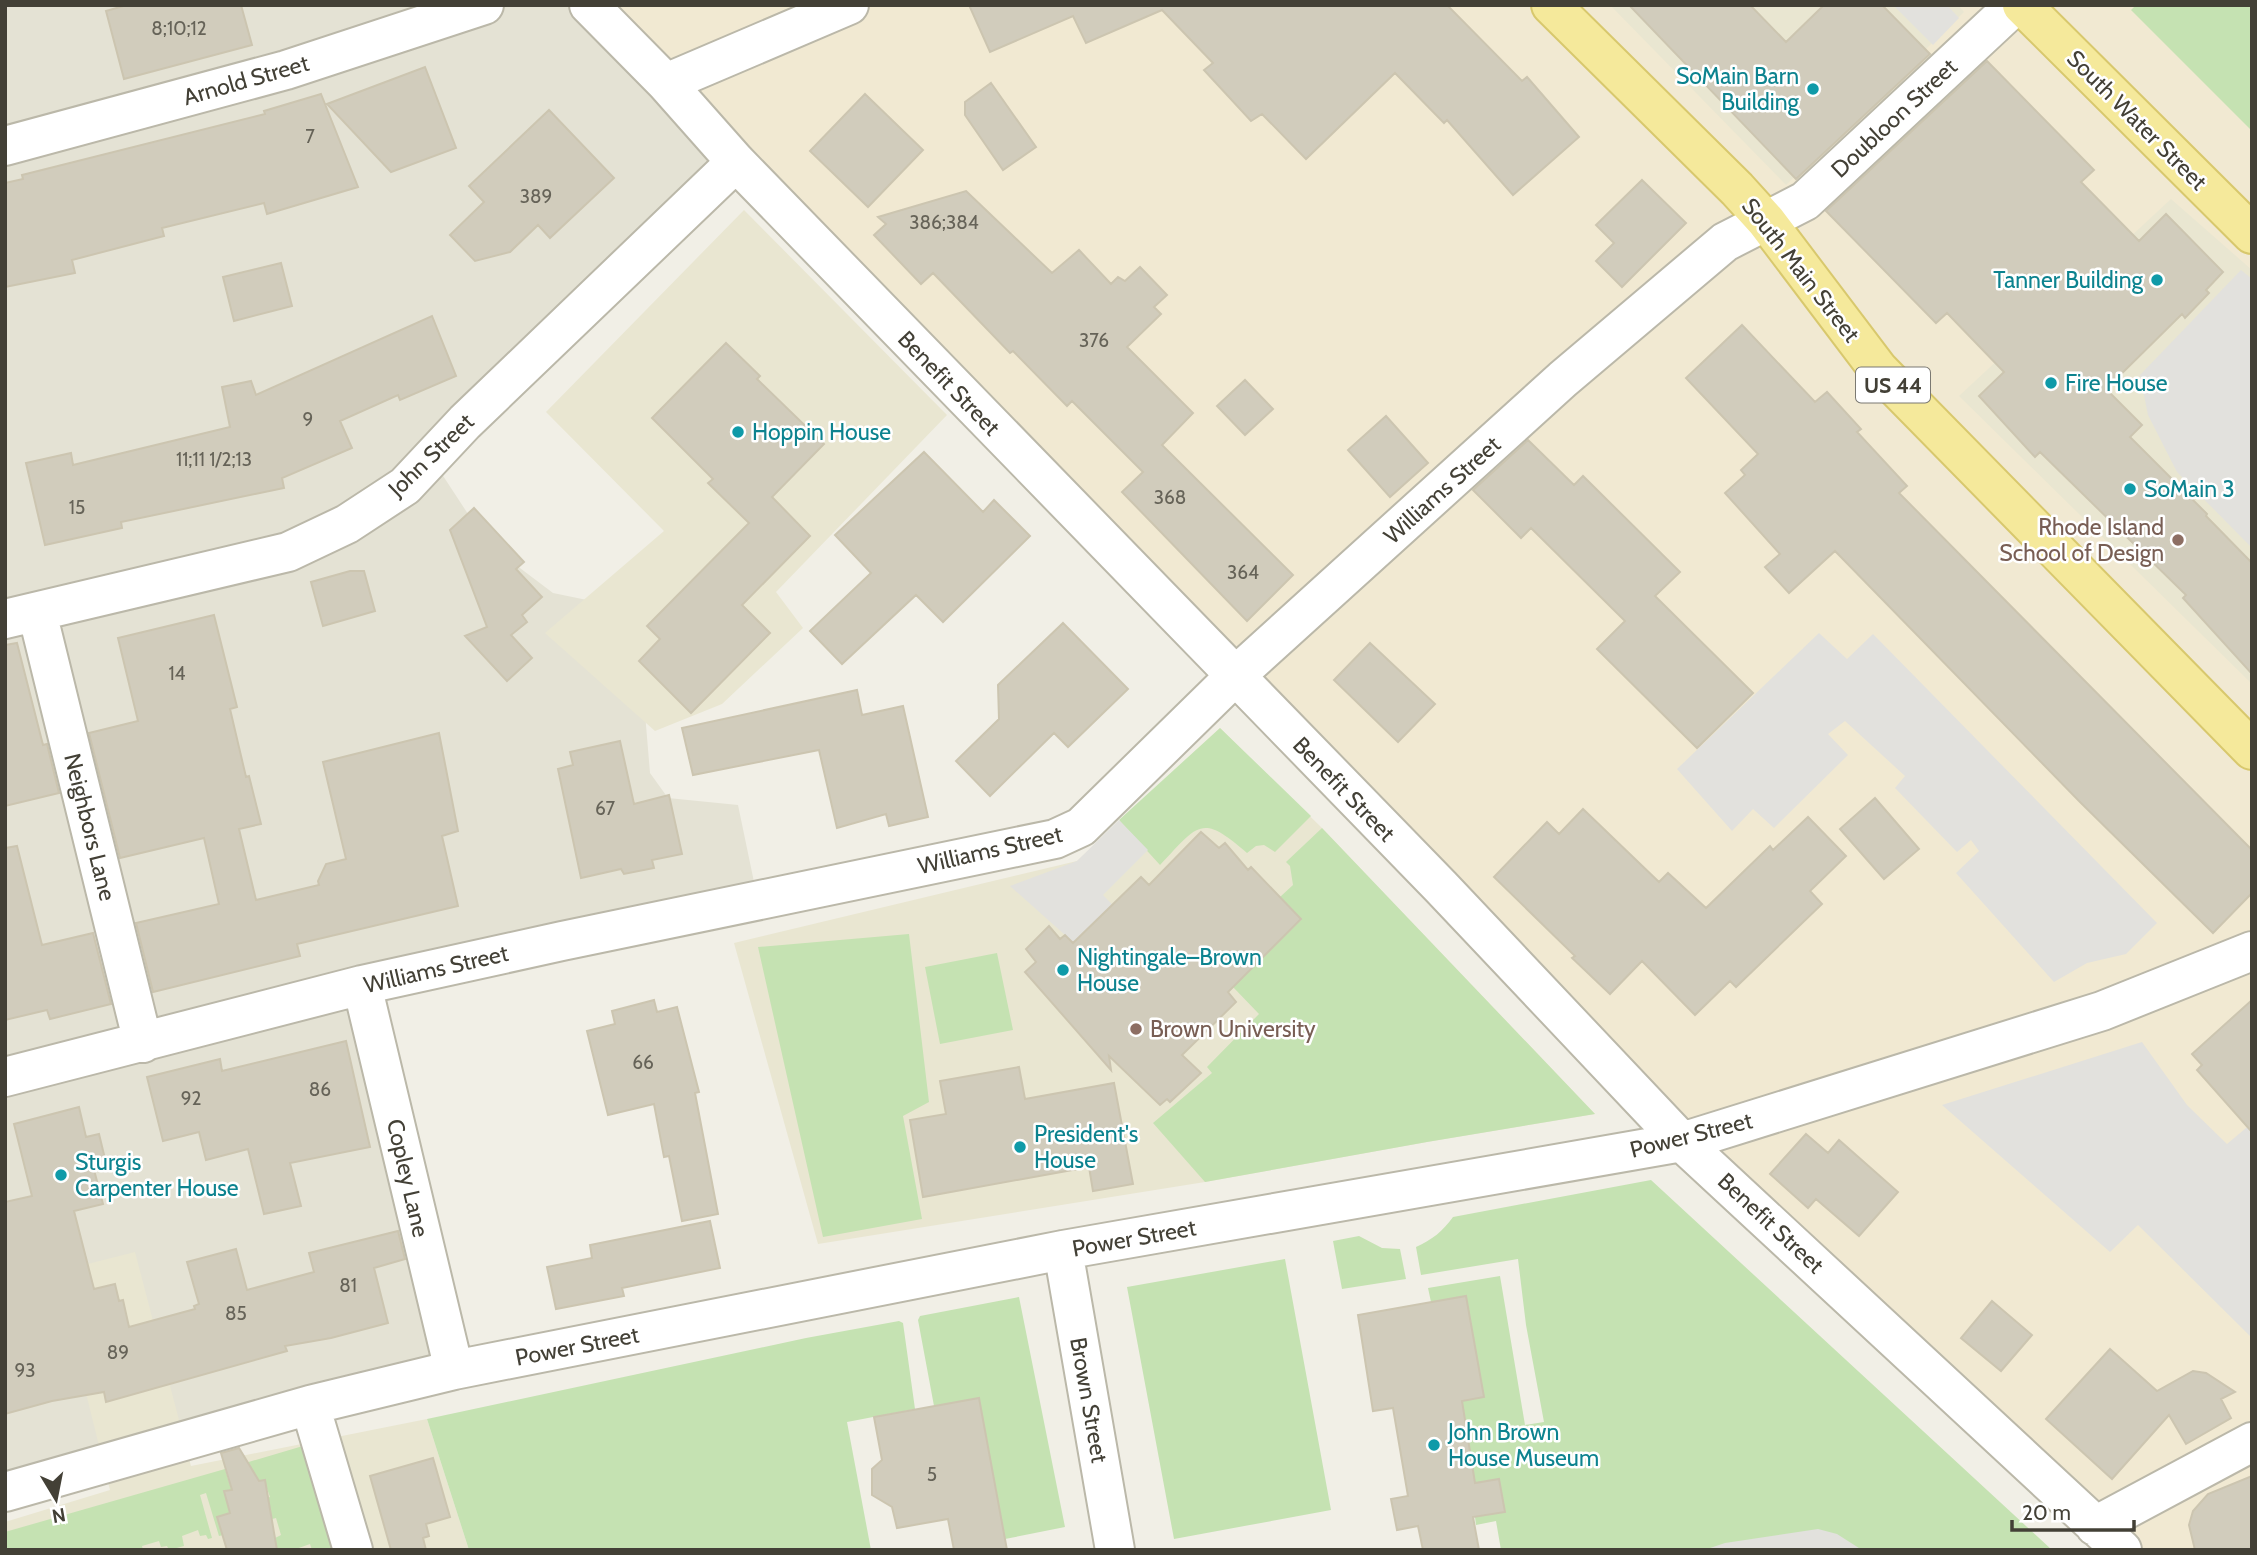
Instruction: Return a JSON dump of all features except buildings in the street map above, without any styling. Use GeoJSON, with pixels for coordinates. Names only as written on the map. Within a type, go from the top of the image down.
{"type":"FeatureCollection","features":[{"type":"Feature","properties":{"kind":"main road","name":"South Main Street"},"geometry":{"type":"LineString","coordinates":[[1551,5],[1766,221],[1878,369],[2252,750]]}},
{"type":"Feature","properties":{"kind":"main road","name":"South Water Street"},"geometry":{"type":"LineString","coordinates":[[2022,5],[2252,234]]}},
{"type":"Feature","properties":{"kind":"street","name":"Arnold Street"},"geometry":{"type":"LineString","coordinates":[[5,146],[286,70],[484,5]]}},
{"type":"Feature","properties":{"kind":"street","name":"Benefit Street"},"geometry":{"type":"LineString","coordinates":[[589,5],[666,83],[736,162],[1450,897],[1682,1142],[2109,1538]]}},
{"type":"Feature","properties":{"kind":"street"},"geometry":{"type":"LineString","coordinates":[[666,83],[849,5]]}},
{"type":"Feature","properties":{"kind":"street","name":"Doubloon Street"},"geometry":{"type":"LineString","coordinates":[[1766,221],[1805,201],[2015,5]]}},
{"type":"Feature","properties":{"kind":"street","name":"John Street"},"geometry":{"type":"LineString","coordinates":[[21,616],[288,552],[347,524],[405,486],[465,422],[736,162]]}},
{"type":"Feature","properties":{"kind":"street","name":"Williams Street"},"geometry":{"type":"LineString","coordinates":[[5,1077],[362,985],[1055,839],[1081,827],[1234,677],[1563,379],[1725,242],[1766,221]]}},
{"type":"Feature","properties":{"kind":"street","name":"Neighbors Lane"},"geometry":{"type":"LineString","coordinates":[[21,616],[143,1042]]}},
{"type":"Feature","properties":{"kind":"street","name":"Power Street"},"geometry":{"type":"LineString","coordinates":[[5,1492],[310,1405],[454,1370],[1063,1250],[1682,1142],[2102,1011],[2252,951]]}},
{"type":"Feature","properties":{"kind":"street","name":"Copley Lane"},"geometry":{"type":"LineString","coordinates":[[362,985],[454,1370]]}},
{"type":"Feature","properties":{"kind":"street","name":"Brown Street"},"geometry":{"type":"LineString","coordinates":[[1063,1250],[1115,1550]]}},
{"type":"Feature","properties":{"kind":"street"},"geometry":{"type":"LineString","coordinates":[[310,1405],[353,1550]]}},
{"type":"Feature","properties":{"kind":"street"},"geometry":{"type":"LineString","coordinates":[[2109,1538],[2252,1442]]}},
{"type":"Feature","properties":{"kind":"shaded area"},"geometry":{"type":"Polygon","coordinates":[[[5,5],[1547,5],[742,176],[432,459],[487,543],[553,593],[587,600],[643,689],[650,773],[668,798],[738,805],[759,906],[361,983],[439,1364],[5,1488],[5,5]]]}},
{"type":"Feature","properties":{"kind":"shaded area"},"geometry":{"type":"Polygon","coordinates":[[[597,5],[2252,5],[2252,1550],[2122,1550],[1753,1205],[597,5]]]}},
{"type":"Feature","properties":{"kind":"shaded area","name":"SoMain Barn Building"},"geometry":{"type":"Polygon","coordinates":[[[1610,5],[1958,5],[1964,12],[1786,185],[1610,5]]]}},
{"type":"Feature","properties":{"kind":"shaded area"},"geometry":{"type":"Polygon","coordinates":[[[1893,5],[1947,5],[1959,18],[1933,45],[1893,5]]]}},
{"type":"Feature","properties":{"kind":"shaded area","name":"Rhode Island School of Design"},"geometry":{"type":"Polygon","coordinates":[[[2171,199],[2252,270],[2252,684],[1959,396],[2171,199]]]}},
{"type":"Feature","properties":{"kind":"shaded area"},"geometry":{"type":"Polygon","coordinates":[[[744,210],[947,415],[776,592],[803,628],[722,704],[655,731],[545,633],[664,531],[546,412],[744,210]]]}},
{"type":"Feature","properties":{"kind":"shaded area"},"geometry":{"type":"Polygon","coordinates":[[[2241,270],[2252,279],[2252,548],[2177,472],[2148,415],[2140,375],[2241,270]]]}},
{"type":"Feature","properties":{"kind":"shaded area"},"geometry":{"type":"Polygon","coordinates":[[[1819,633],[1847,659],[1873,634],[2157,923],[2126,954],[2087,963],[2054,982],[1956,873],[1979,851],[1971,840],[1957,852],[1895,788],[1905,776],[1845,721],[1828,734],[1848,755],[1774,828],[1753,809],[1732,831],[1677,769],[1819,633]]]}},
{"type":"Feature","properties":{"kind":"shaded area","name":"Brown University"},"geometry":{"type":"Polygon","coordinates":[[[1220,728],[1322,828],[1595,1114],[1205,1182],[818,1244],[734,943],[1077,861],[1220,728]]]}},
{"type":"Feature","properties":{"kind":"shaded area"},"geometry":{"type":"Polygon","coordinates":[[[1119,820],[1148,850],[1103,895],[1160,953],[1140,1014],[1065,935],[1010,886],[1077,861],[1119,820]]]}},
{"type":"Feature","properties":{"kind":"shaded area"},"geometry":{"type":"Polygon","coordinates":[[[2142,1042],[2187,1105],[2227,1144],[2252,1123],[2252,1338],[2138,1225],[2110,1252],[1942,1105],[2142,1042]]]}},
{"type":"Feature","properties":{"kind":"shaded area"},"geometry":{"type":"Polygon","coordinates":[[[135,1252],[191,1466],[427,1419],[469,1550],[5,1550],[5,1522],[110,1490],[56,1272],[135,1252]]]}},
{"type":"Feature","properties":{"kind":"shaded area"},"geometry":{"type":"Polygon","coordinates":[[[1818,1529],[1837,1534],[1862,1550],[1704,1550],[1725,1543],[1818,1529]]]}},
{"type":"Feature","properties":{"kind":"green space"},"geometry":{"type":"Polygon","coordinates":[[[2136,5],[2252,5],[2252,131],[2131,10],[2136,5]]]}},
{"type":"Feature","properties":{"kind":"green space"},"geometry":{"type":"Polygon","coordinates":[[[1220,728],[1311,816],[1275,852],[1264,845],[1256,846],[1247,853],[1219,832],[1210,828],[1201,829],[1184,840],[1160,865],[1119,820],[1220,728]]]}},
{"type":"Feature","properties":{"kind":"green space"},"geometry":{"type":"Polygon","coordinates":[[[1322,828],[1595,1114],[1205,1182],[1153,1123],[1212,1073],[1207,1067],[1259,1014],[1233,987],[1301,920],[1280,897],[1293,885],[1290,866],[1286,862],[1322,828]]]}},
{"type":"Feature","properties":{"kind":"green space"},"geometry":{"type":"Polygon","coordinates":[[[909,934],[929,1102],[903,1116],[922,1219],[823,1237],[758,947],[909,934]]]}},
{"type":"Feature","properties":{"kind":"green space"},"geometry":{"type":"Polygon","coordinates":[[[997,953],[1013,1030],[940,1044],[925,967],[997,953]]]}},
{"type":"Feature","properties":{"kind":"green space"},"geometry":{"type":"Polygon","coordinates":[[[1651,1180],[2052,1550],[1501,1550],[1496,1521],[1476,1525],[1475,1517],[1505,1511],[1499,1479],[1475,1483],[1462,1401],[1484,1397],[1466,1296],[1431,1302],[1428,1288],[1500,1276],[1525,1425],[1544,1422],[1526,1325],[1518,1259],[1421,1275],[1416,1247],[1437,1235],[1453,1217],[1651,1180]]]}},
{"type":"Feature","properties":{"kind":"green space"},"geometry":{"type":"Polygon","coordinates":[[[1359,1236],[1382,1248],[1400,1249],[1406,1279],[1342,1289],[1333,1241],[1359,1236]]]}},
{"type":"Feature","properties":{"kind":"green space"},"geometry":{"type":"Polygon","coordinates":[[[1285,1259],[1331,1510],[1174,1539],[1127,1287],[1285,1259]]]}},
{"type":"Feature","properties":{"kind":"green space"},"geometry":{"type":"Polygon","coordinates":[[[1019,1297],[1065,1527],[1005,1539],[979,1399],[934,1406],[918,1320],[920,1316],[1019,1297]]]}},
{"type":"Feature","properties":{"kind":"green space"},"geometry":{"type":"Polygon","coordinates":[[[899,1321],[903,1323],[915,1409],[847,1422],[871,1550],[469,1550],[427,1419],[806,1338],[899,1321]]]}},
{"type":"Feature","properties":{"kind":"green space"},"geometry":{"type":"Polygon","coordinates":[[[313,1443],[344,1550],[312,1550],[310,1544],[293,1550],[273,1550],[271,1545],[276,1543],[275,1538],[281,1535],[276,1518],[264,1521],[263,1499],[270,1497],[264,1480],[253,1482],[250,1466],[242,1464],[313,1443]]]}},
{"type":"Feature","properties":{"kind":"green space"},"geometry":{"type":"Polygon","coordinates":[[[225,1469],[232,1492],[224,1492],[230,1513],[217,1517],[223,1535],[219,1536],[206,1493],[200,1495],[212,1538],[200,1536],[198,1530],[182,1536],[184,1546],[169,1550],[167,1546],[161,1547],[159,1541],[142,1546],[143,1550],[5,1550],[5,1532],[225,1469]]]}},
{"type":"Feature","properties":{"kind":"place","name":"SoMain Barn Building"},"geometry":{"type":"Point","coordinates":[1813,89]}},
{"type":"Feature","properties":{"kind":"place","name":"Tanner Building"},"geometry":{"type":"Point","coordinates":[2157,280]}},
{"type":"Feature","properties":{"kind":"place","name":"Fire House"},"geometry":{"type":"Point","coordinates":[2051,383]}},
{"type":"Feature","properties":{"kind":"place","name":"Hoppin House"},"geometry":{"type":"Point","coordinates":[738,432]}},
{"type":"Feature","properties":{"kind":"place","name":"SoMain 3"},"geometry":{"type":"Point","coordinates":[2130,489]}},
{"type":"Feature","properties":{"kind":"place","name":"Rhode Island School of Design"},"geometry":{"type":"Point","coordinates":[2178,540]}},
{"type":"Feature","properties":{"kind":"place","name":"Nightingale–Brown House"},"geometry":{"type":"Point","coordinates":[1063,970]}},
{"type":"Feature","properties":{"kind":"place","name":"Brown University"},"geometry":{"type":"Point","coordinates":[1136,1029]}},
{"type":"Feature","properties":{"kind":"place","name":"President's House"},"geometry":{"type":"Point","coordinates":[1020,1147]}},
{"type":"Feature","properties":{"kind":"place","name":"Sturgis Carpenter House"},"geometry":{"type":"Point","coordinates":[61,1175]}},
{"type":"Feature","properties":{"kind":"place","name":"John Brown House Museum"},"geometry":{"type":"Point","coordinates":[1434,1445]}}]}
